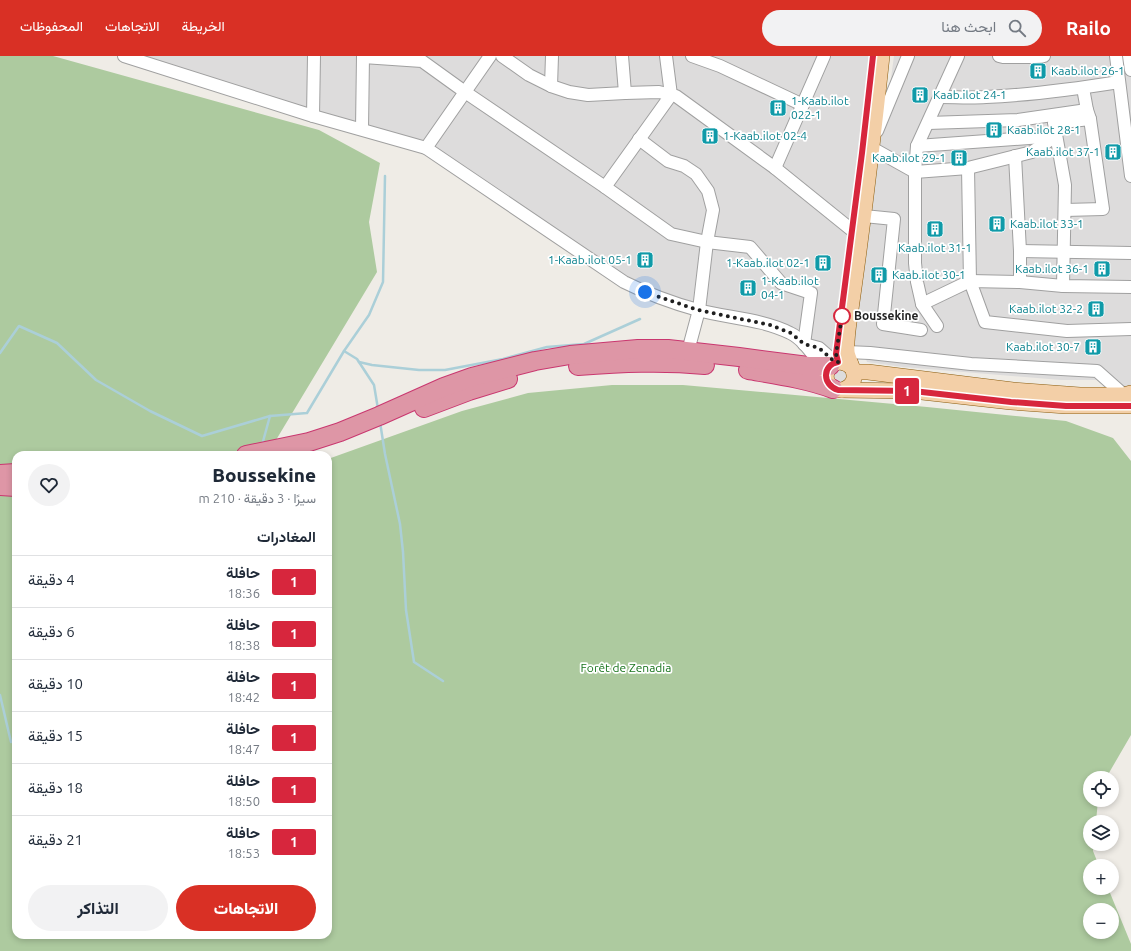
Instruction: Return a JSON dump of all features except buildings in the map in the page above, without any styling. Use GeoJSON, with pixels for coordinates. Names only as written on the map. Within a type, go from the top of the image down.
{"type":"FeatureCollection","features":[{"type":"Feature","properties":{"kind":"highway"},"geometry":{"type":"LineString","coordinates":[[265,451],[308,442],[340,432],[444,387],[472,377],[535,361],[570,355],[638,349],[668,349],[808,366],[833,363]]}},
{"type":"Feature","properties":{"kind":"highway"},"geometry":{"type":"LineString","coordinates":[[316,451],[340,444],[402,419],[428,406],[501,381],[570,367],[638,362],[682,363],[748,370],[788,377],[838,389]]}},
{"type":"Feature","properties":{"kind":"highway"},"geometry":{"type":"LineString","coordinates":[[0,474],[12,473]]}},
{"type":"Feature","properties":{"kind":"highway"},"geometry":{"type":"LineString","coordinates":[[0,486],[12,486]]}},
{"type":"Feature","properties":{"kind":"main road"},"geometry":{"type":"LineString","coordinates":[[833,363],[836,354],[853,231],[873,56]]}},
{"type":"Feature","properties":{"kind":"main road"},"geometry":{"type":"LineString","coordinates":[[882,56],[864,216],[848,332],[826,374],[827,382],[838,389],[913,391],[1011,402],[1066,406],[1129,398]]}},
{"type":"Feature","properties":{"kind":"main road"},"geometry":{"type":"LineString","coordinates":[[833,363],[853,370],[1013,390],[1129,398]]}},
{"type":"Feature","properties":{"kind":"main road"},"geometry":{"type":"LineString","coordinates":[[838,389],[847,389],[850,386],[854,377],[853,370]]}},
{"type":"Feature","properties":{"kind":"street"},"geometry":{"type":"LineString","coordinates":[[124,56],[313,116],[426,148],[624,282],[645,292],[698,310],[770,325],[791,333],[804,344],[833,363],[870,353],[971,364],[1097,371],[1129,398]]}},
{"type":"Feature","properties":{"kind":"street"},"geometry":{"type":"LineString","coordinates":[[313,116],[314,56]]}},
{"type":"Feature","properties":{"kind":"street"},"geometry":{"type":"LineString","coordinates":[[362,129],[362,56],[422,58],[465,92],[605,187],[671,234],[707,242],[750,247],[781,283],[810,293],[804,344]]}},
{"type":"Feature","properties":{"kind":"street"},"geometry":{"type":"LineString","coordinates":[[426,148],[490,56]]}},
{"type":"Feature","properties":{"kind":"street"},"geometry":{"type":"LineString","coordinates":[[502,56],[529,75],[551,86],[569,92],[588,95],[659,92],[676,96],[775,168],[853,231]]}},
{"type":"Feature","properties":{"kind":"street"},"geometry":{"type":"LineString","coordinates":[[551,86],[552,56]]}},
{"type":"Feature","properties":{"kind":"street"},"geometry":{"type":"LineString","coordinates":[[622,56],[625,93]]}},
{"type":"Feature","properties":{"kind":"street"},"geometry":{"type":"LineString","coordinates":[[605,187],[672,95],[666,56]]}},
{"type":"Feature","properties":{"kind":"street"},"geometry":{"type":"LineString","coordinates":[[692,56],[720,66],[803,105]]}},
{"type":"Feature","properties":{"kind":"street"},"geometry":{"type":"LineString","coordinates":[[775,168],[824,56]]}},
{"type":"Feature","properties":{"kind":"street"},"geometry":{"type":"LineString","coordinates":[[908,56],[872,145],[915,172],[968,168],[1032,152],[1056,136]]}},
{"type":"Feature","properties":{"kind":"street"},"geometry":{"type":"LineString","coordinates":[[938,326],[922,304],[916,282],[915,172],[917,146],[958,56]]}},
{"type":"Feature","properties":{"kind":"street"},"geometry":{"type":"LineString","coordinates":[[999,56],[1044,56]]}},
{"type":"Feature","properties":{"kind":"street"},"geometry":{"type":"LineString","coordinates":[[1116,56],[1131,176]]}},
{"type":"Feature","properties":{"kind":"street"},"geometry":{"type":"LineString","coordinates":[[1129,56],[1131,70]]}},
{"type":"Feature","properties":{"kind":"street"},"geometry":{"type":"LineString","coordinates":[[940,97],[984,98],[1020,95],[1119,82]]}},
{"type":"Feature","properties":{"kind":"street"},"geometry":{"type":"LineString","coordinates":[[1064,210],[1103,209],[1088,115],[1082,88]]}},
{"type":"Feature","properties":{"kind":"street"},"geometry":{"type":"LineString","coordinates":[[928,123],[1018,120],[1088,115]]}},
{"type":"Feature","properties":{"kind":"street"},"geometry":{"type":"LineString","coordinates":[[1063,286],[1065,185],[1054,123],[1088,115]]}},
{"type":"Feature","properties":{"kind":"street"},"geometry":{"type":"LineString","coordinates":[[917,146],[1056,136]]}},
{"type":"Feature","properties":{"kind":"street"},"geometry":{"type":"LineString","coordinates":[[639,139],[668,161],[684,166],[696,174],[708,191],[713,210],[698,310],[688,351]]}},
{"type":"Feature","properties":{"kind":"street"},"geometry":{"type":"LineString","coordinates":[[1015,156],[1020,251],[1020,282]]}},
{"type":"Feature","properties":{"kind":"street"},"geometry":{"type":"LineString","coordinates":[[968,168],[970,281],[985,322],[1067,331],[1131,329]]}},
{"type":"Feature","properties":{"kind":"street"},"geometry":{"type":"LineString","coordinates":[[864,216],[894,219],[883,324],[921,330]]}},
{"type":"Feature","properties":{"kind":"street"},"geometry":{"type":"LineString","coordinates":[[1020,251],[1131,253]]}},
{"type":"Feature","properties":{"kind":"street"},"geometry":{"type":"LineString","coordinates":[[922,304],[970,281],[1020,282],[1063,286],[1131,287]]}},
{"type":"Feature","properties":{"kind":"shaded area"},"geometry":{"type":"Polygon","coordinates":[[[131,56],[311,56],[310,112],[131,56]]]}},
{"type":"Feature","properties":{"kind":"shaded area"},"geometry":{"type":"Polygon","coordinates":[[[316,56],[360,56],[359,125],[315,114],[316,56]]]}},
{"type":"Feature","properties":{"kind":"shaded area"},"geometry":{"type":"Polygon","coordinates":[[[425,56],[489,56],[466,90],[425,56]]]}},
{"type":"Feature","properties":{"kind":"shaded area"},"geometry":{"type":"Polygon","coordinates":[[[493,56],[497,56],[551,88],[668,97],[604,184],[468,91],[493,56]]]}},
{"type":"Feature","properties":{"kind":"shaded area"},"geometry":{"type":"Polygon","coordinates":[[[506,56],[549,56],[549,82],[506,56]]]}},
{"type":"Feature","properties":{"kind":"shaded area"},"geometry":{"type":"Polygon","coordinates":[[[554,56],[619,56],[623,90],[589,93],[554,84],[554,56]]]}},
{"type":"Feature","properties":{"kind":"shaded area"},"geometry":{"type":"Polygon","coordinates":[[[624,56],[664,56],[669,92],[628,90],[624,56]]]}},
{"type":"Feature","properties":{"kind":"shaded area","name":"1-Kaab.ilot 022-1"},"geometry":{"type":"Polygon","coordinates":[[[669,56],[685,56],[720,68],[800,106],[774,164],[677,94],[669,56]]]}},
{"type":"Feature","properties":{"kind":"shaded area"},"geometry":{"type":"Polygon","coordinates":[[[700,56],[821,56],[802,102],[700,56]]]}},
{"type":"Feature","properties":{"kind":"shaded area"},"geometry":{"type":"Polygon","coordinates":[[[827,56],[873,56],[849,225],[778,167],[827,56]]]}},
{"type":"Feature","properties":{"kind":"shaded area"},"geometry":{"type":"Polygon","coordinates":[[[894,56],[1131,56],[1131,389],[1124,391],[1112,380],[1061,380],[903,367],[867,362],[863,350],[851,350],[876,148],[886,115],[894,56]]]}},
{"type":"Feature","properties":{"kind":"shaded area"},"geometry":{"type":"Polygon","coordinates":[[[365,59],[421,63],[462,92],[425,145],[364,127],[365,59]]]}},
{"type":"Feature","properties":{"kind":"shaded area"},"geometry":{"type":"Polygon","coordinates":[[[466,95],[633,210],[704,244],[697,303],[665,297],[646,291],[429,147],[466,95]]]}},
{"type":"Feature","properties":{"kind":"shaded area"},"geometry":{"type":"Polygon","coordinates":[[[672,98],[849,231],[833,352],[807,348],[813,294],[782,281],[751,245],[714,240],[710,190],[642,139],[672,98]]]}},
{"type":"Feature","properties":{"kind":"shaded area"},"geometry":{"type":"Polygon","coordinates":[[[640,143],[694,176],[711,210],[705,239],[672,232],[608,186],[640,143]]]}},
{"type":"Feature","properties":{"kind":"shaded area"},"geometry":{"type":"Polygon","coordinates":[[[709,244],[748,250],[779,285],[808,294],[802,345],[739,314],[702,304],[709,244]]]}},
{"type":"Feature","properties":{"kind":"shaded area"},"geometry":{"type":"Polygon","coordinates":[[[846,368],[849,380],[837,386],[830,373],[846,368]]]}},
{"type":"Feature","properties":{"kind":"green space","name":"Forêt de Zenadia"},"geometry":{"type":"Polygon","coordinates":[[[0,56],[53,56],[319,130],[380,163],[369,222],[377,272],[269,451],[12,451],[12,939],[332,939],[332,458],[462,411],[528,393],[612,385],[683,385],[1066,421],[1113,438],[1131,461],[1131,735],[1110,771],[1083,771],[1083,807],[1097,807],[1097,815],[1083,815],[1083,851],[1093,851],[1096,859],[1083,859],[1083,895],[1111,895],[1114,903],[1083,903],[1083,939],[1119,939],[1119,915],[1131,944],[1131,951],[0,951],[0,56]]]}},
{"type":"Feature","properties":{"kind":"waterway"},"geometry":{"type":"LineString","coordinates":[[0,353],[19,326],[57,343],[96,380],[150,411],[202,436],[270,416],[307,413],[344,351],[369,315],[383,282],[385,176]]}},
{"type":"Feature","properties":{"kind":"waterway"},"geometry":{"type":"LineString","coordinates":[[359,362],[372,365],[419,370],[445,370],[503,359],[547,347],[584,344],[640,319]]}},
{"type":"Feature","properties":{"kind":"waterway"},"geometry":{"type":"LineString","coordinates":[[344,351],[357,359],[374,385],[378,409]]}},
{"type":"Feature","properties":{"kind":"waterway"},"geometry":{"type":"LineString","coordinates":[[262,445],[270,416]]}},
{"type":"Feature","properties":{"kind":"waterway"},"geometry":{"type":"LineString","coordinates":[[380,422],[385,454],[400,524],[406,610],[414,662],[443,681]]}},
{"type":"Feature","properties":{"kind":"waterway"},"geometry":{"type":"LineString","coordinates":[[0,695],[11,742]]}},
{"type":"Feature","properties":{"kind":"bus line","name":"1"},"geometry":{"type":"LineString","coordinates":[[873,56],[836,354],[838,362],[835,362],[827,369],[827,382],[833,389],[838,390],[913,391],[1011,402],[1066,406],[1131,406]]}},
{"type":"Feature","properties":{"kind":"place","name":"Kaab.ilot 26-1"},"geometry":{"type":"Point","coordinates":[1038,71]}},
{"type":"Feature","properties":{"kind":"place","name":"Kaab.ilot 24-1"},"geometry":{"type":"Point","coordinates":[920,95]}},
{"type":"Feature","properties":{"kind":"place","name":"1-Kaab.ilot 022-1"},"geometry":{"type":"Point","coordinates":[778,108]}},
{"type":"Feature","properties":{"kind":"place","name":"Kaab.ilot 28-1"},"geometry":{"type":"Point","coordinates":[994,130]}},
{"type":"Feature","properties":{"kind":"place","name":"1-Kaab.ilot 02-4"},"geometry":{"type":"Point","coordinates":[710,136]}},
{"type":"Feature","properties":{"kind":"place","name":"Kaab.ilot 37-1"},"geometry":{"type":"Point","coordinates":[1113,152]}},
{"type":"Feature","properties":{"kind":"place","name":"Kaab.ilot 29-1"},"geometry":{"type":"Point","coordinates":[959,158]}},
{"type":"Feature","properties":{"kind":"place","name":"Kaab.ilot 33-1"},"geometry":{"type":"Point","coordinates":[997,224]}},
{"type":"Feature","properties":{"kind":"place","name":"Kaab.ilot 31-1"},"geometry":{"type":"Point","coordinates":[935,229]}},
{"type":"Feature","properties":{"kind":"place","name":"1-Kaab.ilot 05-1"},"geometry":{"type":"Point","coordinates":[645,260]}},
{"type":"Feature","properties":{"kind":"place","name":"1-Kaab.ilot 02-1"},"geometry":{"type":"Point","coordinates":[823,263]}},
{"type":"Feature","properties":{"kind":"place","name":"Kaab.ilot 36-1"},"geometry":{"type":"Point","coordinates":[1102,269]}},
{"type":"Feature","properties":{"kind":"place","name":"Kaab.ilot 30-1"},"geometry":{"type":"Point","coordinates":[879,275]}},
{"type":"Feature","properties":{"kind":"place","name":"1-Kaab.ilot 04-1"},"geometry":{"type":"Point","coordinates":[748,288]}},
{"type":"Feature","properties":{"kind":"place","name":"Kaab.ilot 32-2"},"geometry":{"type":"Point","coordinates":[1096,309]}},
{"type":"Feature","properties":{"kind":"place","name":"Boussekine"},"geometry":{"type":"Point","coordinates":[842,316]}},
{"type":"Feature","properties":{"kind":"place","name":"Kaab.ilot 30-7"},"geometry":{"type":"Point","coordinates":[1093,347]}},
{"type":"Feature","properties":{"kind":"route"},"geometry":{"type":"LineString","coordinates":[[645,292],[698,310],[770,325],[791,333],[804,344],[819,348],[835,362],[838,362],[836,354],[842,316]]}}]}
